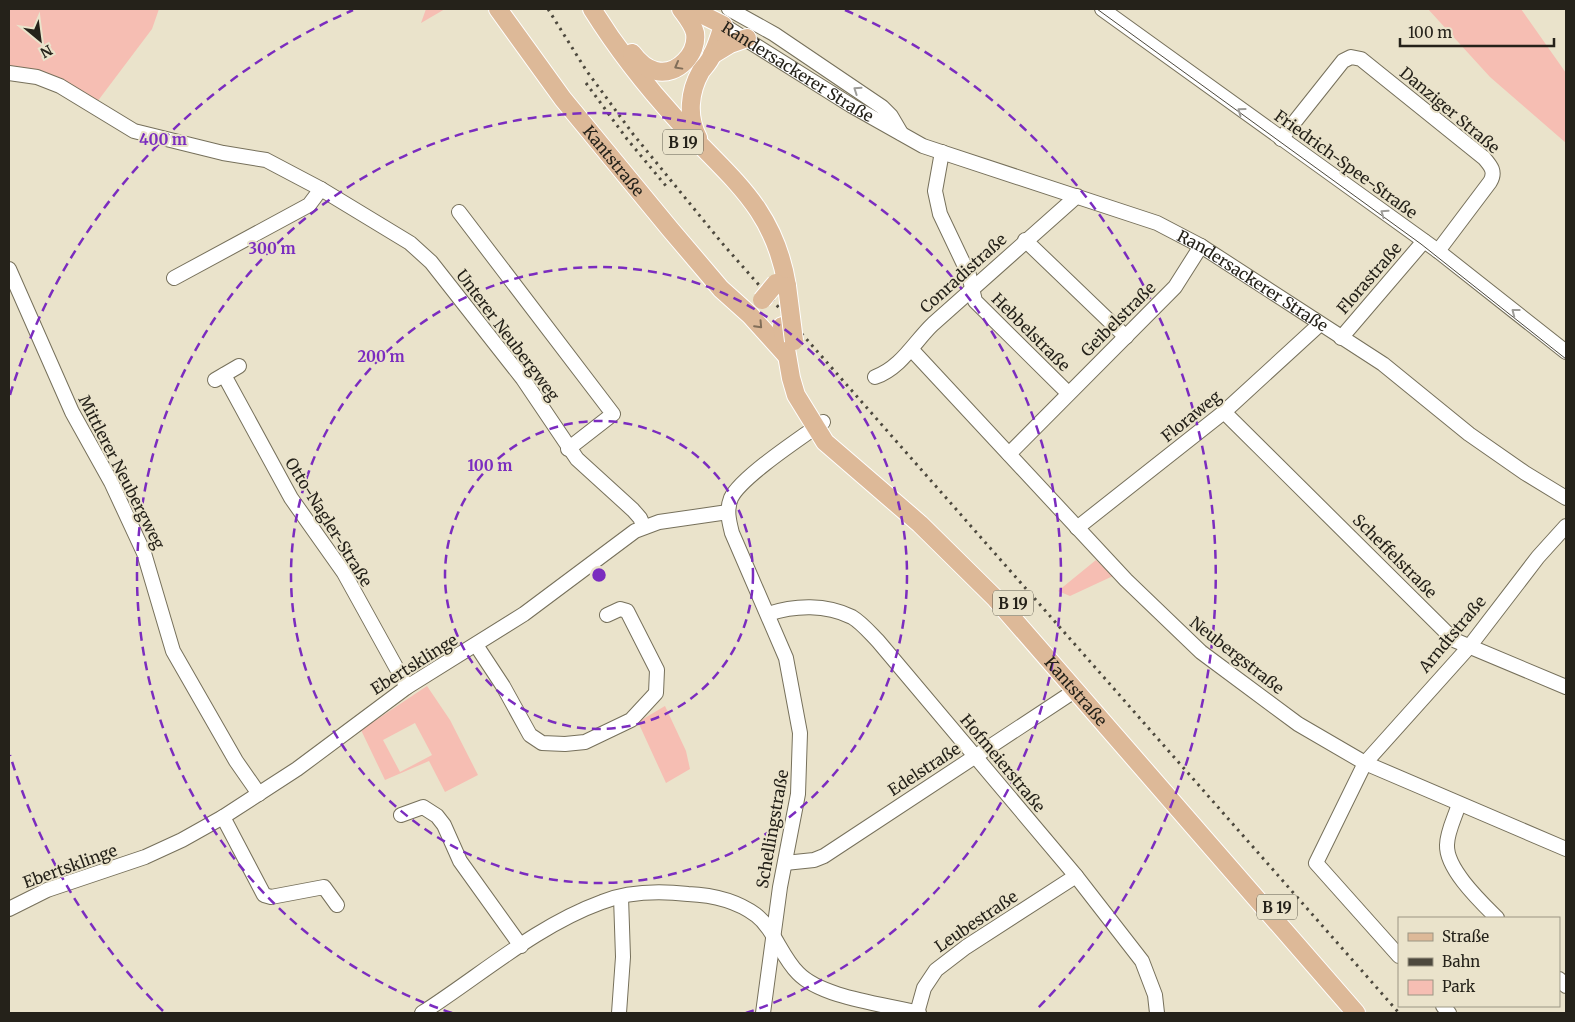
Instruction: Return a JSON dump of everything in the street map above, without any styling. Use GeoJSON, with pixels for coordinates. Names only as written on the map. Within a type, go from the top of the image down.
{"type":"FeatureCollection","features":[{"type":"Feature","properties":{"kind":"main road","name":"B 19"},"geometry":{"type":"LineString","coordinates":[[580,9],[598,38],[650,105],[738,198],[766,241],[779,282],[790,348]]}},
{"type":"Feature","properties":{"kind":"main road","name":"B 19"},"geometry":{"type":"LineString","coordinates":[[592,9],[648,87],[746,193],[764,216],[783,265],[779,282],[782,326],[819,425],[832,434],[927,517],[1000,589],[1368,1013]]}},
{"type":"Feature","properties":{"kind":"main road"},"geometry":{"type":"LineString","coordinates":[[602,9],[623,41],[644,66],[656,71],[666,72],[686,61],[695,43],[692,25],[681,9]]}},
{"type":"Feature","properties":{"kind":"main road","name":"Randersackerer Straße"},"geometry":{"type":"LineString","coordinates":[[691,9],[726,17]]}},
{"type":"Feature","properties":{"kind":"main road","name":"Kantstraße"},"geometry":{"type":"LineString","coordinates":[[502,12],[563,99],[730,297],[790,348]]}},
{"type":"Feature","properties":{"kind":"main road"},"geometry":{"type":"LineString","coordinates":[[703,148],[692,125],[691,101],[700,72],[712,55],[726,17]]}},
{"type":"Feature","properties":{"kind":"main road"},"geometry":{"type":"LineString","coordinates":[[712,55],[730,44],[747,38]]}},
{"type":"Feature","properties":{"kind":"main road"},"geometry":{"type":"LineString","coordinates":[[730,297],[744,302],[762,300],[779,282]]}},
{"type":"Feature","properties":{"kind":"main road","name":"Kantstraße"},"geometry":{"type":"LineString","coordinates":[[819,425],[831,447],[954,556],[995,598],[1320,972]]}},
{"type":"Feature","properties":{"kind":"main road","name":"B 19"},"geometry":{"type":"LineString","coordinates":[[1320,972],[1356,1013]]}},
{"type":"Feature","properties":{"kind":"main road"},"geometry":{"type":"LineString","coordinates":[[1320,972],[1335,1004],[1342,1013]]}},
{"type":"Feature","properties":{"kind":"street","name":"Friedrich-Spee-Straße"},"geometry":{"type":"LineString","coordinates":[[1102,9],[1438,251],[1566,352]]}},
{"type":"Feature","properties":{"kind":"street","name":"Randersackerer Straße"},"geometry":{"type":"LineString","coordinates":[[726,17],[747,38],[903,136],[942,152],[1035,184],[1157,223],[1201,246],[1397,375],[1433,407],[1469,434],[1525,474],[1566,498]]}},
{"type":"Feature","properties":{"kind":"street","name":"Randersackerer Straße"},"geometry":{"type":"LineString","coordinates":[[726,17],[774,34],[882,107],[891,116],[903,136]]}},
{"type":"Feature","properties":{"kind":"street","name":"Danziger Straße"},"geometry":{"type":"LineString","coordinates":[[1281,139],[1339,65],[1351,57],[1361,59],[1478,153],[1492,167],[1493,174],[1490,182],[1438,251]]}},
{"type":"Feature","properties":{"kind":"street","name":"Unterer Neubergweg"},"geometry":{"type":"LineString","coordinates":[[9,73],[30,75],[60,86],[134,131],[223,153],[266,160],[321,189],[410,243],[431,262],[523,379],[568,449],[633,510],[640,518],[644,527]]}},
{"type":"Feature","properties":{"kind":"street","name":"Hebbelstraße"},"geometry":{"type":"LineString","coordinates":[[942,152],[936,191],[940,214],[969,275],[975,301],[1068,394]]}},
{"type":"Feature","properties":{"kind":"street"},"geometry":{"type":"LineString","coordinates":[[174,278],[309,205],[314,201],[321,189]]}},
{"type":"Feature","properties":{"kind":"street","name":"Conradistraße"},"geometry":{"type":"LineString","coordinates":[[875,377],[882,375],[912,350],[919,337],[1025,240],[1077,196]]}},
{"type":"Feature","properties":{"kind":"street"},"geometry":{"type":"LineString","coordinates":[[459,212],[613,414],[568,449]]}},
{"type":"Feature","properties":{"kind":"street"},"geometry":{"type":"LineString","coordinates":[[1025,240],[1126,337]]}},
{"type":"Feature","properties":{"kind":"street","name":"Florastraße"},"geometry":{"type":"LineString","coordinates":[[1341,338],[1424,241]]}},
{"type":"Feature","properties":{"kind":"street","name":"Geibelstraße"},"geometry":{"type":"LineString","coordinates":[[1009,454],[1174,287],[1201,246]]}},
{"type":"Feature","properties":{"kind":"street","name":"Mittlerer Neubergweg"},"geometry":{"type":"LineString","coordinates":[[9,269],[72,412],[111,482],[144,554],[154,579],[162,618],[176,657],[236,761],[259,794]]}},
{"type":"Feature","properties":{"kind":"street","name":"Floraweg"},"geometry":{"type":"LineString","coordinates":[[1077,528],[1224,412],[1320,324]]}},
{"type":"Feature","properties":{"kind":"street","name":"Neubergstraße"},"geometry":{"type":"LineString","coordinates":[[912,350],[1077,528],[1201,652],[1298,724],[1365,763],[1566,849]]}},
{"type":"Feature","properties":{"kind":"street","name":"Otto-Nagler-Straße"},"geometry":{"type":"LineString","coordinates":[[239,366],[220,377],[287,491],[344,574],[407,687]]}},
{"type":"Feature","properties":{"kind":"street","name":"Scheffelstraße"},"geometry":{"type":"LineString","coordinates":[[1224,412],[1454,640],[1566,687]]}},
{"type":"Feature","properties":{"kind":"street"},"geometry":{"type":"LineString","coordinates":[[728,512],[731,499],[743,484],[819,425]]}},
{"type":"Feature","properties":{"kind":"street","name":"Ebertsklinge"},"geometry":{"type":"LineString","coordinates":[[9,909],[48,890],[145,857],[198,832],[223,817],[312,758],[407,687],[524,614],[628,536],[644,527],[728,512]]}},
{"type":"Feature","properties":{"kind":"street","name":"Schellingstraße"},"geometry":{"type":"LineString","coordinates":[[728,512],[732,532],[786,658],[800,733],[799,785],[773,934],[763,1013]]}},
{"type":"Feature","properties":{"kind":"street","name":"Arndtstraße"},"geometry":{"type":"LineString","coordinates":[[1398,955],[1316,863],[1365,763],[1468,647],[1538,557],[1566,526]]}},
{"type":"Feature","properties":{"kind":"street","name":"Hofmeierstraße"},"geometry":{"type":"LineString","coordinates":[[768,614],[798,607],[818,607],[854,618],[878,641],[1076,876],[1142,960],[1155,995],[1158,1013]]}},
{"type":"Feature","properties":{"kind":"street"},"geometry":{"type":"LineString","coordinates":[[476,645],[503,686],[530,735],[542,742],[565,744],[585,742],[631,720],[656,693],[657,670],[628,611],[620,609],[607,615]]}},
{"type":"Feature","properties":{"kind":"street","name":"Edelstraße"},"geometry":{"type":"LineString","coordinates":[[785,863],[814,860],[824,856],[1076,690]]}},
{"type":"Feature","properties":{"kind":"street"},"geometry":{"type":"LineString","coordinates":[[1460,804],[1447,846],[1452,863],[1478,900],[1496,917]]}},
{"type":"Feature","properties":{"kind":"street"},"geometry":{"type":"LineString","coordinates":[[401,815],[424,807],[436,816],[444,826],[460,861],[521,946]]}},
{"type":"Feature","properties":{"kind":"street"},"geometry":{"type":"LineString","coordinates":[[223,817],[264,895],[271,897],[323,883],[337,905]]}},
{"type":"Feature","properties":{"kind":"street","name":"Leubestraße"},"geometry":{"type":"LineString","coordinates":[[918,1013],[924,988],[936,970],[966,947],[1076,876]]}},
{"type":"Feature","properties":{"kind":"street"},"geometry":{"type":"LineString","coordinates":[[422,1013],[521,946],[574,916],[602,902],[648,892],[710,895],[740,906],[758,916],[773,934],[794,969],[817,986],[918,1013]]}},
{"type":"Feature","properties":{"kind":"street"},"geometry":{"type":"LineString","coordinates":[[619,1013],[622,956],[621,897]]}},
{"type":"Feature","properties":{"kind":"green space"},"geometry":{"type":"Polygon","coordinates":[[[9,9],[159,9],[152,29],[97,102],[9,73],[9,9]]]}},
{"type":"Feature","properties":{"kind":"green space"},"geometry":{"type":"Polygon","coordinates":[[[426,9],[445,9],[421,23],[426,9]]]}},
{"type":"Feature","properties":{"kind":"green space"},"geometry":{"type":"Polygon","coordinates":[[[1428,9],[1521,9],[1566,73],[1566,143],[1490,77],[1428,9]]]}},
{"type":"Feature","properties":{"kind":"green space"},"geometry":{"type":"Polygon","coordinates":[[[1096,560],[1113,576],[1070,596],[1058,591],[1096,560]]]}},
{"type":"Feature","properties":{"kind":"green space"},"geometry":{"type":"Polygon","coordinates":[[[427,686],[450,720],[478,775],[445,792],[429,761],[385,780],[361,730],[427,686]],[[415,723],[383,740],[400,772],[432,755],[415,723]]]}},
{"type":"Feature","properties":{"kind":"green space"},"geometry":{"type":"Polygon","coordinates":[[[665,706],[686,751],[690,769],[666,783],[638,722],[665,706]]]}},
{"type":"Feature","properties":{"kind":"tram line"},"geometry":{"type":"LineString","coordinates":[[1097,9],[1421,244],[1566,359]]}},
{"type":"Feature","properties":{"kind":"railway"},"geometry":{"type":"LineString","coordinates":[[548,9],[586,70],[633,134],[722,243],[1399,1013]]}},
{"type":"Feature","properties":{"kind":"railway"},"geometry":{"type":"LineString","coordinates":[[586,83],[627,139],[666,186]]}}]}
